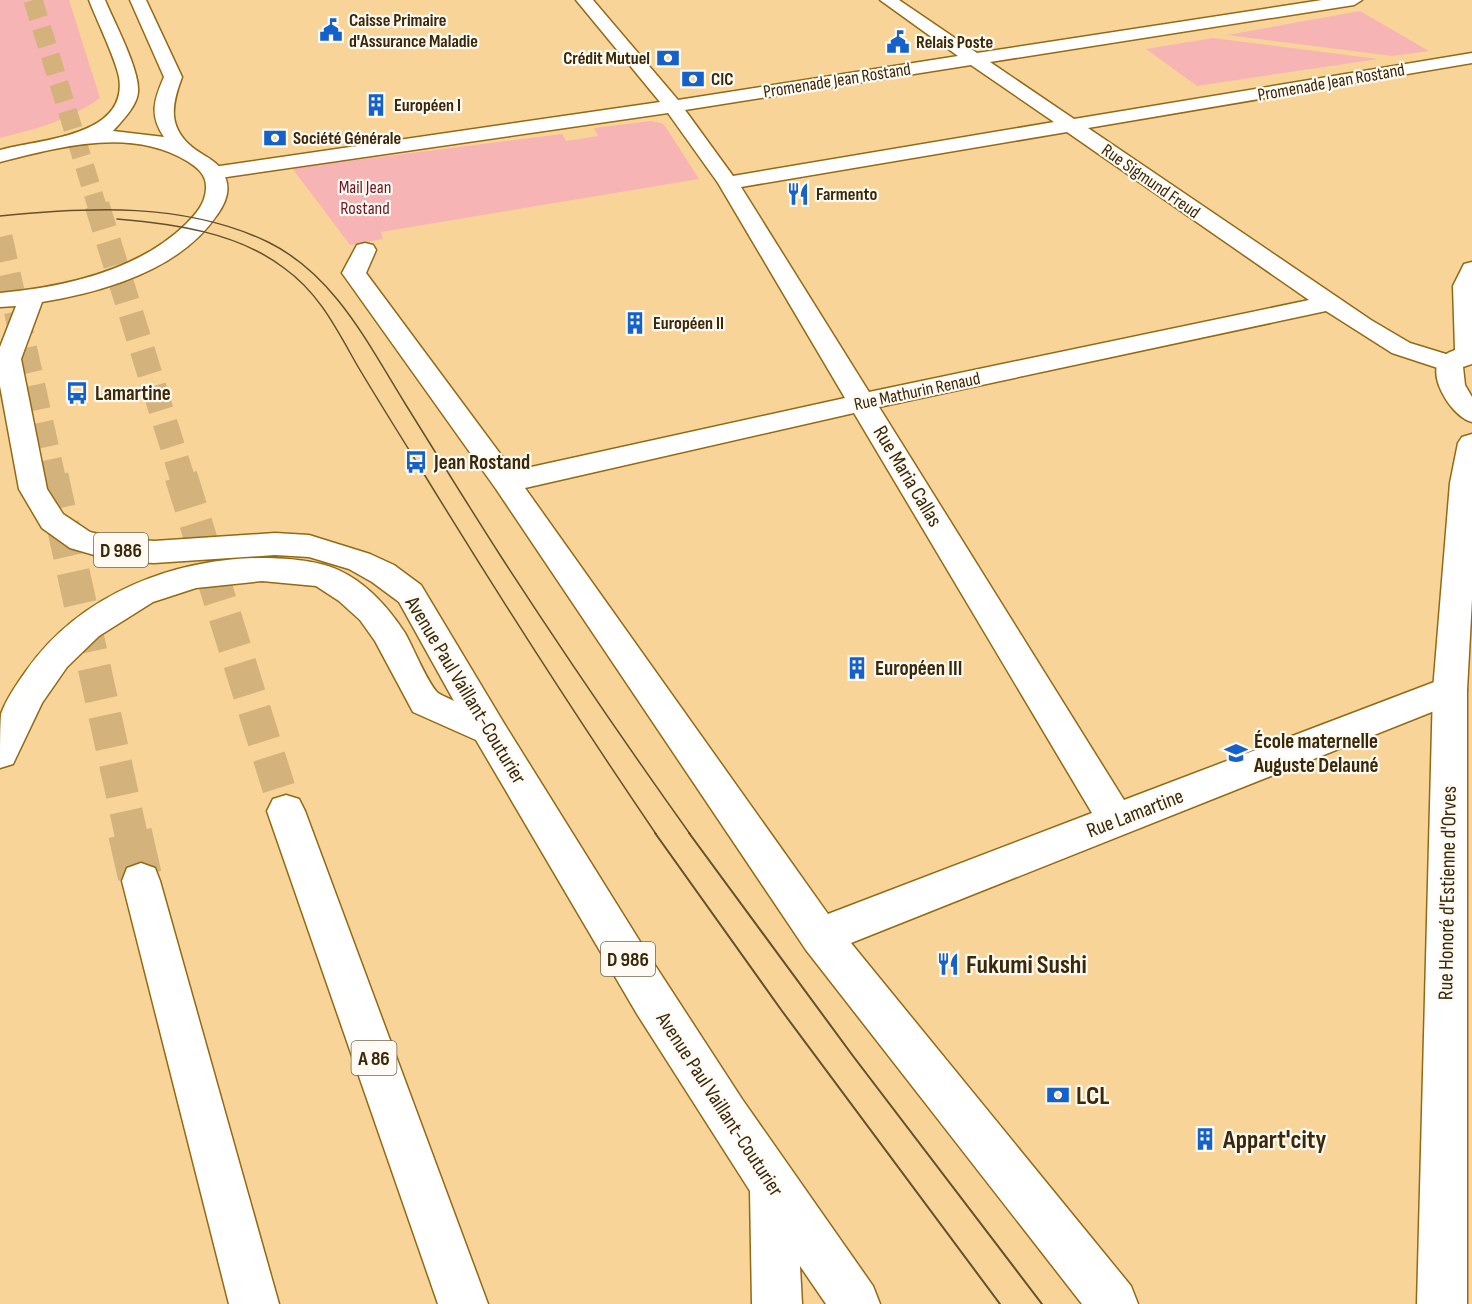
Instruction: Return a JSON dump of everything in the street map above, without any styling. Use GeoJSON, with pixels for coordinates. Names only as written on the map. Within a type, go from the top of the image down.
{"type":"FeatureCollection","features":[{"type":"Feature","properties":{"kind":"main road"},"geometry":{"type":"LineString","coordinates":[[81,140],[107,127],[121,110],[129,94],[128,76],[97,0]]}},
{"type":"Feature","properties":{"kind":"main road"},"geometry":{"type":"LineString","coordinates":[[138,0],[172,77],[163,102],[162,118],[165,126],[183,149]]}},
{"type":"Feature","properties":{"kind":"main road","name":"Rue Maria Callas"},"geometry":{"type":"LineString","coordinates":[[584,0],[673,106],[728,183],[864,402],[1116,820]]}},
{"type":"Feature","properties":{"kind":"main road","name":"Rue Sigmund Freud"},"geometry":{"type":"LineString","coordinates":[[888,0],[1329,303],[1401,348],[1463,358]]}},
{"type":"Feature","properties":{"kind":"main road","name":"Promenade Jean Rostand"},"geometry":{"type":"LineString","coordinates":[[213,173],[673,106],[1353,0]]}},
{"type":"Feature","properties":{"kind":"main road","name":"Promenade Jean Rostand"},"geometry":{"type":"LineString","coordinates":[[728,183],[1472,58]]}},
{"type":"Feature","properties":{"kind":"main road"},"geometry":{"type":"LineString","coordinates":[[0,156],[29,147],[81,140],[147,140],[183,149],[201,160],[213,173],[216,181],[216,192],[211,209],[181,240],[160,254],[111,276],[63,290],[0,300]]}},
{"type":"Feature","properties":{"kind":"main road"},"geometry":{"type":"LineString","coordinates":[[366,250],[354,273],[506,482],[820,936],[1113,1304]]}},
{"type":"Feature","properties":{"kind":"main road"},"geometry":{"type":"LineString","coordinates":[[1472,269],[1465,286],[1470,325],[1463,358],[1449,379],[1453,391],[1472,413]]}},
{"type":"Feature","properties":{"kind":"main road","name":"Avenue Paul Vaillant-Couturier"},"geometry":{"type":"LineString","coordinates":[[32,296],[8,359],[33,489],[40,507],[52,522],[69,534],[85,541],[128,552],[150,553],[264,544],[307,546],[361,560],[408,591],[488,729],[653,1000],[773,1186],[855,1304]]}},
{"type":"Feature","properties":{"kind":"main road","name":"Rue Mathurin Renaud"},"geometry":{"type":"LineString","coordinates":[[506,482],[864,402],[1329,303]]}},
{"type":"Feature","properties":{"kind":"main road","name":"Rue Honoré d'Estienne d'Orves"},"geometry":{"type":"LineString","coordinates":[[1442,1304],[1449,690],[1472,443]]}},
{"type":"Feature","properties":{"kind":"main road"},"geometry":{"type":"LineString","coordinates":[[0,753],[12,723],[46,667],[68,643],[91,624],[130,599],[153,588],[196,576],[255,569],[300,572],[334,581],[366,604],[383,624],[425,702],[488,729]]}},
{"type":"Feature","properties":{"kind":"main road","name":"Rue Lamartine"},"geometry":{"type":"LineString","coordinates":[[820,936],[1449,690]]}},
{"type":"Feature","properties":{"kind":"main road","name":"A 86"},"geometry":{"type":"LineString","coordinates":[[286,811],[463,1304]]}},
{"type":"Feature","properties":{"kind":"main road"},"geometry":{"type":"LineString","coordinates":[[141,881],[254,1304]]}},
{"type":"Feature","properties":{"kind":"main road"},"geometry":{"type":"LineString","coordinates":[[773,1186],[777,1304]]}},
{"type":"Feature","properties":{"kind":"green space"},"geometry":{"type":"Polygon","coordinates":[[[0,0],[69,0],[100,98],[65,118],[0,138],[0,0]]]}},
{"type":"Feature","properties":{"kind":"green space"},"geometry":{"type":"Polygon","coordinates":[[[1360,11],[1429,51],[1392,56],[1227,35],[1360,11]]]}},
{"type":"Feature","properties":{"kind":"green space"},"geometry":{"type":"Polygon","coordinates":[[[1213,38],[1378,59],[1197,86],[1146,49],[1213,38]]]}},
{"type":"Feature","properties":{"kind":"green space","name":"Mail Jean Rostand"},"geometry":{"type":"Polygon","coordinates":[[[651,121],[665,126],[699,179],[381,232],[383,239],[350,245],[292,168],[562,134],[566,141],[598,136],[594,128],[651,121]]]}},
{"type":"Feature","properties":{"kind":"tunnel"},"geometry":{"type":"LineString","coordinates":[[33,0],[97,206]]}},
{"type":"Feature","properties":{"kind":"tunnel"},"geometry":{"type":"LineString","coordinates":[[97,205],[182,477]]}},
{"type":"Feature","properties":{"kind":"tunnel"},"geometry":{"type":"LineString","coordinates":[[0,237],[53,477]]}},
{"type":"Feature","properties":{"kind":"tunnel"},"geometry":{"type":"LineString","coordinates":[[52,476],[131,834]]}},
{"type":"Feature","properties":{"kind":"tunnel"},"geometry":{"type":"LineString","coordinates":[[181,476],[286,811]]}},
{"type":"Feature","properties":{"kind":"tunnel"},"geometry":{"type":"LineString","coordinates":[[130,833],[141,881]]}},
{"type":"Feature","properties":{"kind":"tram line"},"geometry":{"type":"LineString","coordinates":[[0,216],[102,210],[170,214],[204,220],[236,229],[268,242],[292,256],[312,273],[331,292],[363,335],[523,590],[617,731],[690,834]]}},
{"type":"Feature","properties":{"kind":"tram line"},"geometry":{"type":"LineString","coordinates":[[117,219],[182,227],[226,238],[266,256],[307,288],[334,325],[386,413],[534,649],[656,834]]}},
{"type":"Feature","properties":{"kind":"tram line"},"geometry":{"type":"LineString","coordinates":[[655,833],[782,1011],[1000,1304]]}},
{"type":"Feature","properties":{"kind":"tram line"},"geometry":{"type":"LineString","coordinates":[[689,833],[853,1056],[1042,1304]]}},
{"type":"Feature","properties":{"kind":"place","name":"Caisse Primaire d'Assurance Maladie"},"geometry":{"type":"Point","coordinates":[331,30]}},
{"type":"Feature","properties":{"kind":"place","name":"Relais Poste"},"geometry":{"type":"Point","coordinates":[898,42]}},
{"type":"Feature","properties":{"kind":"place","name":"Crédit Mutuel"},"geometry":{"type":"Point","coordinates":[668,58]}},
{"type":"Feature","properties":{"kind":"place","name":"CIC"},"geometry":{"type":"Point","coordinates":[693,79]}},
{"type":"Feature","properties":{"kind":"place","name":"Européen I"},"geometry":{"type":"Point","coordinates":[376,105]}},
{"type":"Feature","properties":{"kind":"place","name":"Société Générale"},"geometry":{"type":"Point","coordinates":[275,138]}},
{"type":"Feature","properties":{"kind":"place","name":"Farmento"},"geometry":{"type":"Point","coordinates":[798,194]}},
{"type":"Feature","properties":{"kind":"place","name":"Européen II"},"geometry":{"type":"Point","coordinates":[635,323]}},
{"type":"Feature","properties":{"kind":"place","name":"Lamartine"},"geometry":{"type":"Point","coordinates":[77,393]}},
{"type":"Feature","properties":{"kind":"place","name":"Jean Rostand"},"geometry":{"type":"Point","coordinates":[416,462]}},
{"type":"Feature","properties":{"kind":"place","name":"Européen III"},"geometry":{"type":"Point","coordinates":[857,668]}},
{"type":"Feature","properties":{"kind":"place","name":"École maternelle Auguste Delauné"},"geometry":{"type":"Point","coordinates":[1236,753]}},
{"type":"Feature","properties":{"kind":"place","name":"Fukumi Sushi"},"geometry":{"type":"Point","coordinates":[948,964]}},
{"type":"Feature","properties":{"kind":"place","name":"LCL"},"geometry":{"type":"Point","coordinates":[1058,1095]}},
{"type":"Feature","properties":{"kind":"place","name":"Appart'city"},"geometry":{"type":"Point","coordinates":[1205,1139]}}]}
